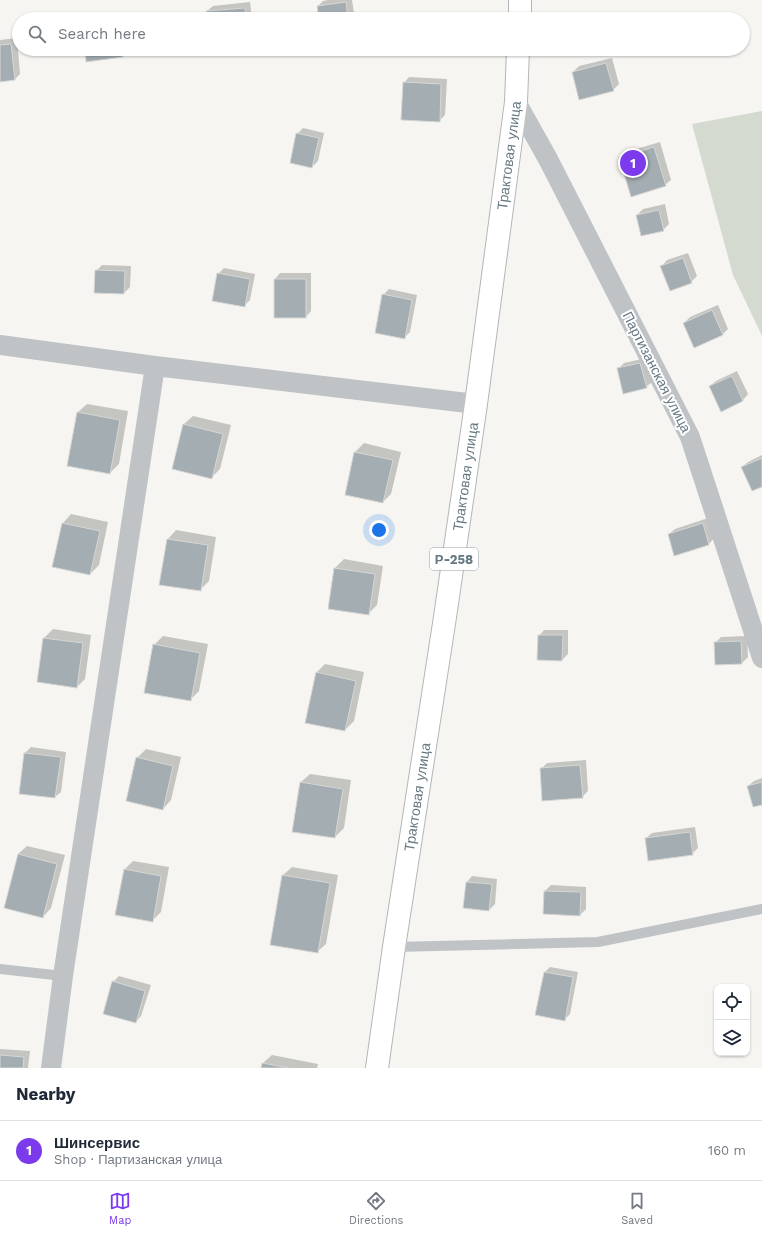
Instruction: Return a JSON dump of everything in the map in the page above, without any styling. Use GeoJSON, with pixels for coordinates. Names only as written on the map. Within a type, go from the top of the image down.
{"type":"FeatureCollection","features":[{"type":"Feature","properties":{"kind":"highway"},"geometry":{"type":"LineString","coordinates":[[520,0],[520,12]]}},
{"type":"Feature","properties":{"kind":"highway","name":"Трактовая улица"},"geometry":{"type":"LineString","coordinates":[[377,1068],[476,404],[516,102],[518,56]]}},
{"type":"Feature","properties":{"kind":"street","name":"Партизанская улица"},"geometry":{"type":"LineString","coordinates":[[516,102],[548,158],[690,437],[762,658]]}},
{"type":"Feature","properties":{"kind":"street"},"geometry":{"type":"LineString","coordinates":[[0,345],[155,366],[476,404]]}},
{"type":"Feature","properties":{"kind":"street"},"geometry":{"type":"LineString","coordinates":[[51,1068],[155,366]]}},
{"type":"Feature","properties":{"kind":"lane"},"geometry":{"type":"LineString","coordinates":[[394,946],[598,942],[762,909]]}},
{"type":"Feature","properties":{"kind":"lane"},"geometry":{"type":"LineString","coordinates":[[0,969],[64,976]]}},
{"type":"Feature","properties":{"kind":"shaded area"},"geometry":{"type":"Polygon","coordinates":[[[762,111],[762,336],[733,275],[692,124],[762,111]]]}},
{"type":"Feature","properties":{"kind":"building"},"geometry":{"type":"Polygon","coordinates":[[[346,2],[347,12],[318,12],[317,6],[346,2]]]}},
{"type":"Feature","properties":{"kind":"building"},"geometry":{"type":"Polygon","coordinates":[[[245,8],[245,12],[206,12],[245,8]]]}},
{"type":"Feature","properties":{"kind":"building"},"geometry":{"type":"Polygon","coordinates":[[[11,44],[15,80],[0,82],[0,45],[11,44]]]}},
{"type":"Feature","properties":{"kind":"building"},"geometry":{"type":"Polygon","coordinates":[[[86,56],[123,56],[123,57],[86,62],[86,56]]]}},
{"type":"Feature","properties":{"kind":"building"},"geometry":{"type":"Polygon","coordinates":[[[606,63],[614,91],[579,100],[572,72],[606,63]]]}},
{"type":"Feature","properties":{"kind":"building"},"geometry":{"type":"Polygon","coordinates":[[[403,82],[441,84],[440,122],[401,120],[403,82]]]}},
{"type":"Feature","properties":{"kind":"building"},"geometry":{"type":"Polygon","coordinates":[[[296,133],[319,138],[312,168],[290,163],[296,133]]]}},
{"type":"Feature","properties":{"kind":"building"},"geometry":{"type":"Polygon","coordinates":[[[654,147],[666,186],[631,197],[619,157],[654,147]]]}},
{"type":"Feature","properties":{"kind":"building"},"geometry":{"type":"Polygon","coordinates":[[[659,210],[664,231],[641,236],[636,215],[659,210]]]}},
{"type":"Feature","properties":{"kind":"building"},"geometry":{"type":"Polygon","coordinates":[[[683,258],[692,283],[670,291],[660,266],[683,258]]]}},
{"type":"Feature","properties":{"kind":"building"},"geometry":{"type":"Polygon","coordinates":[[[95,270],[125,271],[124,294],[94,293],[95,270]]]}},
{"type":"Feature","properties":{"kind":"building"},"geometry":{"type":"Polygon","coordinates":[[[217,273],[250,279],[245,307],[212,301],[217,273]]]}},
{"type":"Feature","properties":{"kind":"building"},"geometry":{"type":"Polygon","coordinates":[[[274,279],[306,279],[306,318],[274,318],[274,279]]]}},
{"type":"Feature","properties":{"kind":"building"},"geometry":{"type":"Polygon","coordinates":[[[382,294],[412,300],[405,339],[375,333],[382,294]]]}},
{"type":"Feature","properties":{"kind":"building"},"geometry":{"type":"Polygon","coordinates":[[[712,310],[723,335],[694,348],[683,323],[712,310]]]}},
{"type":"Feature","properties":{"kind":"building"},"geometry":{"type":"Polygon","coordinates":[[[640,363],[647,388],[623,394],[617,368],[640,363]]]}},
{"type":"Feature","properties":{"kind":"building"},"geometry":{"type":"Polygon","coordinates":[[[732,376],[743,401],[721,412],[709,386],[732,376]]]}},
{"type":"Feature","properties":{"kind":"building"},"geometry":{"type":"Polygon","coordinates":[[[77,412],[120,420],[110,474],[67,466],[77,412]]]}},
{"type":"Feature","properties":{"kind":"building"},"geometry":{"type":"Polygon","coordinates":[[[183,424],[223,434],[212,479],[172,469],[183,424]]]}},
{"type":"Feature","properties":{"kind":"building"},"geometry":{"type":"Polygon","coordinates":[[[354,452],[393,460],[383,503],[345,495],[354,452]]]}},
{"type":"Feature","properties":{"kind":"building"},"geometry":{"type":"Polygon","coordinates":[[[762,458],[762,487],[752,491],[741,467],[762,458]]]}},
{"type":"Feature","properties":{"kind":"building"},"geometry":{"type":"Polygon","coordinates":[[[62,523],[100,531],[90,575],[52,567],[62,523]]]}},
{"type":"Feature","properties":{"kind":"building"},"geometry":{"type":"Polygon","coordinates":[[[703,523],[709,545],[674,556],[668,534],[703,523]]]}},
{"type":"Feature","properties":{"kind":"building"},"geometry":{"type":"Polygon","coordinates":[[[167,539],[208,545],[201,591],[159,585],[167,539]]]}},
{"type":"Feature","properties":{"kind":"building"},"geometry":{"type":"Polygon","coordinates":[[[334,568],[375,574],[369,615],[328,609],[334,568]]]}},
{"type":"Feature","properties":{"kind":"building"},"geometry":{"type":"Polygon","coordinates":[[[538,635],[563,635],[562,661],[537,660],[538,635]]]}},
{"type":"Feature","properties":{"kind":"building"},"geometry":{"type":"Polygon","coordinates":[[[43,638],[83,643],[77,688],[37,682],[43,638]]]}},
{"type":"Feature","properties":{"kind":"building"},"geometry":{"type":"Polygon","coordinates":[[[741,641],[742,664],[715,665],[714,642],[741,641]]]}},
{"type":"Feature","properties":{"kind":"building"},"geometry":{"type":"Polygon","coordinates":[[[153,644],[200,653],[191,701],[144,693],[153,644]]]}},
{"type":"Feature","properties":{"kind":"building"},"geometry":{"type":"Polygon","coordinates":[[[316,672],[356,681],[345,731],[305,723],[316,672]]]}},
{"type":"Feature","properties":{"kind":"building"},"geometry":{"type":"Polygon","coordinates":[[[24,753],[61,757],[55,798],[19,794],[24,753]]]}},
{"type":"Feature","properties":{"kind":"building"},"geometry":{"type":"Polygon","coordinates":[[[136,757],[173,766],[163,810],[126,801],[136,757]]]}},
{"type":"Feature","properties":{"kind":"building"},"geometry":{"type":"Polygon","coordinates":[[[580,765],[583,798],[542,801],[540,768],[580,765]]]}},
{"type":"Feature","properties":{"kind":"building"},"geometry":{"type":"Polygon","coordinates":[[[300,782],[343,789],[335,838],[292,832],[300,782]]]}},
{"type":"Feature","properties":{"kind":"building"},"geometry":{"type":"Polygon","coordinates":[[[762,782],[762,805],[753,807],[747,786],[762,782]]]}},
{"type":"Feature","properties":{"kind":"building"},"geometry":{"type":"Polygon","coordinates":[[[690,832],[693,855],[648,861],[645,838],[690,832]]]}},
{"type":"Feature","properties":{"kind":"building"},"geometry":{"type":"Polygon","coordinates":[[[18,854],[57,864],[43,918],[4,908],[18,854]]]}},
{"type":"Feature","properties":{"kind":"building"},"geometry":{"type":"Polygon","coordinates":[[[124,869],[161,876],[153,922],[115,915],[124,869]]]}},
{"type":"Feature","properties":{"kind":"building"},"geometry":{"type":"Polygon","coordinates":[[[282,875],[330,883],[318,953],[270,945],[282,875]]]}},
{"type":"Feature","properties":{"kind":"building"},"geometry":{"type":"Polygon","coordinates":[[[466,882],[492,884],[489,911],[463,908],[466,882]]]}},
{"type":"Feature","properties":{"kind":"building"},"geometry":{"type":"Polygon","coordinates":[[[544,891],[581,892],[580,916],[543,914],[544,891]]]}},
{"type":"Feature","properties":{"kind":"building"},"geometry":{"type":"Polygon","coordinates":[[[544,972],[573,977],[565,1021],[535,1015],[544,972]]]}},
{"type":"Feature","properties":{"kind":"building"},"geometry":{"type":"Polygon","coordinates":[[[112,981],[145,991],[136,1023],[103,1014],[112,981]]]}},
{"type":"Feature","properties":{"kind":"building"},"geometry":{"type":"Polygon","coordinates":[[[0,1055],[24,1057],[23,1068],[0,1068],[0,1055]]]}},
{"type":"Feature","properties":{"kind":"building"},"geometry":{"type":"Polygon","coordinates":[[[262,1063],[289,1068],[261,1068],[262,1063]]]}},
{"type":"Feature","properties":{"kind":"place","name":"Шинсервис"},"geometry":{"type":"Point","coordinates":[633,163]}}]}
